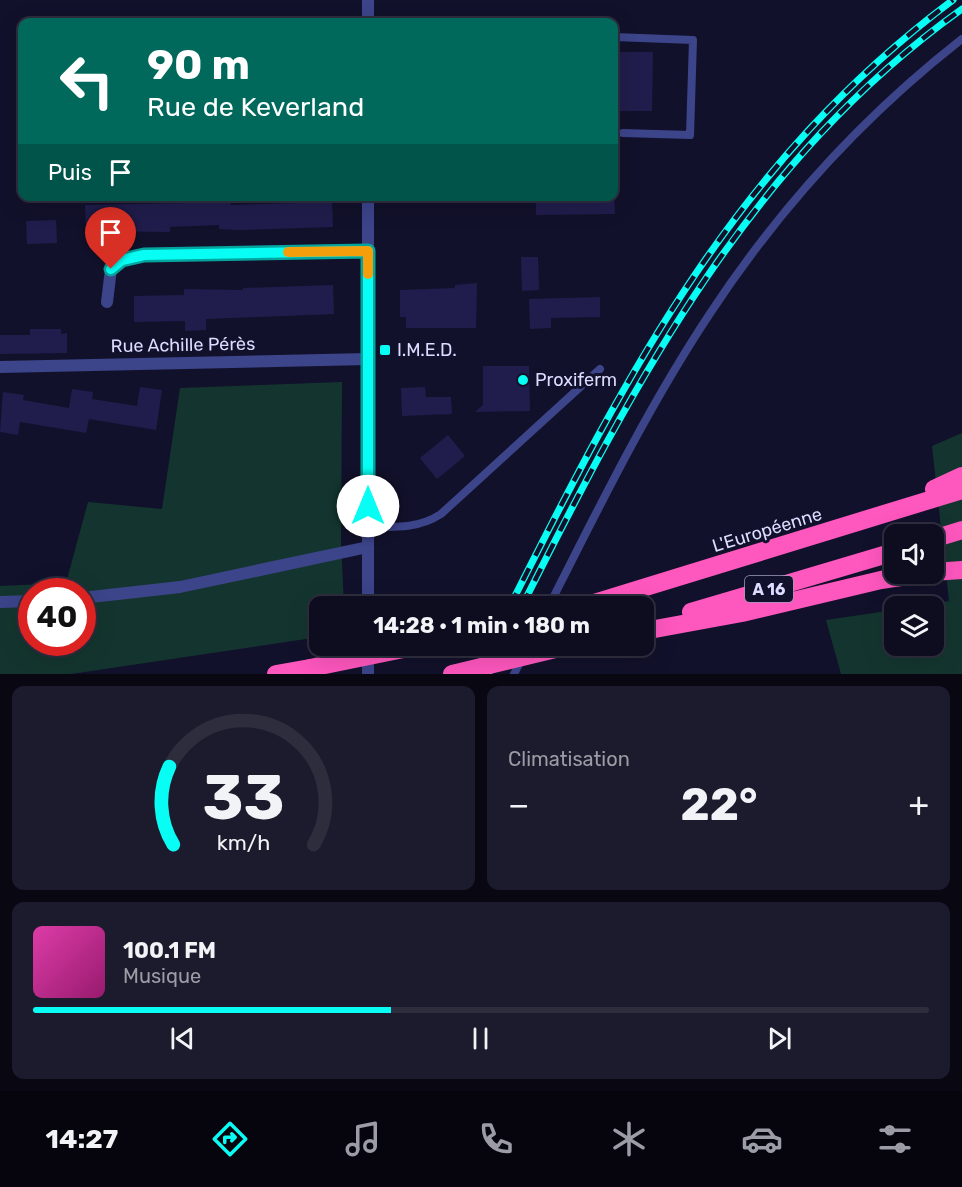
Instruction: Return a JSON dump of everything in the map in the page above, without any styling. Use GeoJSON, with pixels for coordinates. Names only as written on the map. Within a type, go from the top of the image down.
{"type":"FeatureCollection","features":[{"type":"Feature","properties":{"kind":"highway"},"geometry":{"type":"LineString","coordinates":[[864,522],[962,476]]}},
{"type":"Feature","properties":{"kind":"highway","name":"L'Européenne"},"geometry":{"type":"LineString","coordinates":[[619,596],[962,490]]}},
{"type":"Feature","properties":{"kind":"highway"},"geometry":{"type":"LineString","coordinates":[[944,536],[962,530]]}},
{"type":"Feature","properties":{"kind":"highway","name":"A 16"},"geometry":{"type":"LineString","coordinates":[[654,623],[884,555]]}},
{"type":"Feature","properties":{"kind":"highway"},"geometry":{"type":"LineString","coordinates":[[944,571],[962,570]]}},
{"type":"Feature","properties":{"kind":"highway"},"geometry":{"type":"LineString","coordinates":[[654,629],[742,613],[884,580]]}},
{"type":"Feature","properties":{"kind":"highway"},"geometry":{"type":"LineString","coordinates":[[276,674],[369,656]]}},
{"type":"Feature","properties":{"kind":"highway"},"geometry":{"type":"LineString","coordinates":[[452,674],[526,656]]}},
{"type":"Feature","properties":{"kind":"street"},"geometry":{"type":"LineString","coordinates":[[368,0],[368,18]]}},
{"type":"Feature","properties":{"kind":"street"},"geometry":{"type":"LineString","coordinates":[[368,201],[368,596]]}},
{"type":"Feature","properties":{"kind":"street"},"geometry":{"type":"LineString","coordinates":[[107,302],[111,269],[122,260],[137,256],[368,251]]}},
{"type":"Feature","properties":{"kind":"street","name":"Rue Achille Pérès"},"geometry":{"type":"LineString","coordinates":[[0,367],[368,359]]}},
{"type":"Feature","properties":{"kind":"street"},"geometry":{"type":"LineString","coordinates":[[96,596],[180,587],[368,547]]}},
{"type":"Feature","properties":{"kind":"street"},"geometry":{"type":"LineString","coordinates":[[0,602],[18,601]]}},
{"type":"Feature","properties":{"kind":"street"},"geometry":{"type":"LineString","coordinates":[[368,656],[368,674]]}},
{"type":"Feature","properties":{"kind":"lane"},"geometry":{"type":"LineString","coordinates":[[618,37],[693,40],[690,135],[623,133]]}},
{"type":"Feature","properties":{"kind":"lane"},"geometry":{"type":"LineString","coordinates":[[554,596],[668,382],[737,276],[791,206],[863,127],[896,94],[962,39]]}},
{"type":"Feature","properties":{"kind":"lane"},"geometry":{"type":"LineString","coordinates":[[368,527],[426,523],[441,514],[600,369]]}},
{"type":"Feature","properties":{"kind":"lane"},"geometry":{"type":"LineString","coordinates":[[514,674],[523,656]]}},
{"type":"Feature","properties":{"kind":"green space"},"geometry":{"type":"Polygon","coordinates":[[[342,382],[341,543],[344,596],[309,596],[309,638],[71,674],[0,674],[0,586],[18,585],[18,656],[96,656],[96,578],[67,578],[88,502],[162,509],[180,388],[342,382]]]}},
{"type":"Feature","properties":{"kind":"green space"},"geometry":{"type":"Polygon","coordinates":[[[962,433],[962,674],[841,674],[826,620],[884,611],[884,656],[944,656],[944,602],[949,601],[944,555],[944,524],[941,524],[932,446],[962,433]]]}},
{"type":"Feature","properties":{"kind":"building"},"geometry":{"type":"Polygon","coordinates":[[[618,52],[653,52],[652,111],[618,111],[618,52]]]}},
{"type":"Feature","properties":{"kind":"building"},"geometry":{"type":"Polygon","coordinates":[[[188,201],[230,201],[231,205],[332,202],[333,227],[240,230],[219,229],[219,225],[170,227],[170,232],[86,231],[85,205],[188,203],[188,201]]]}},
{"type":"Feature","properties":{"kind":"building"},"geometry":{"type":"Polygon","coordinates":[[[536,201],[614,201],[615,214],[536,215],[536,201]]]}},
{"type":"Feature","properties":{"kind":"building"},"geometry":{"type":"Polygon","coordinates":[[[56,220],[57,243],[27,244],[26,221],[56,220]]]}},
{"type":"Feature","properties":{"kind":"building"},"geometry":{"type":"Polygon","coordinates":[[[521,257],[538,257],[539,290],[522,291],[521,257]]]}},
{"type":"Feature","properties":{"kind":"building"},"geometry":{"type":"Polygon","coordinates":[[[477,283],[476,328],[406,328],[406,317],[400,317],[400,290],[455,288],[455,285],[477,283]]]}},
{"type":"Feature","properties":{"kind":"building"},"geometry":{"type":"Polygon","coordinates":[[[333,285],[334,314],[206,319],[206,330],[185,331],[185,321],[134,322],[134,296],[184,295],[184,289],[243,290],[243,288],[333,285]]]}},
{"type":"Feature","properties":{"kind":"building"},"geometry":{"type":"Polygon","coordinates":[[[600,297],[600,317],[551,318],[551,328],[530,329],[529,299],[600,297]]]}},
{"type":"Feature","properties":{"kind":"building"},"geometry":{"type":"Polygon","coordinates":[[[30,329],[61,329],[61,334],[67,333],[67,353],[0,354],[0,335],[30,335],[30,329]]]}},
{"type":"Feature","properties":{"kind":"building"},"geometry":{"type":"Polygon","coordinates":[[[483,366],[529,366],[530,411],[475,412],[483,405],[483,366]]]}},
{"type":"Feature","properties":{"kind":"building"},"geometry":{"type":"Polygon","coordinates":[[[140,387],[162,390],[156,430],[89,419],[86,433],[20,422],[18,435],[0,432],[3,392],[24,395],[23,400],[69,408],[72,389],[93,392],[92,399],[137,406],[140,387]]]}},
{"type":"Feature","properties":{"kind":"building"},"geometry":{"type":"Polygon","coordinates":[[[425,387],[426,397],[451,397],[452,414],[402,416],[401,388],[425,387]]]}},
{"type":"Feature","properties":{"kind":"building"},"geometry":{"type":"Polygon","coordinates":[[[448,435],[465,456],[437,479],[420,458],[448,435]]]}},
{"type":"Feature","properties":{"kind":"railway"},"geometry":{"type":"LineString","coordinates":[[515,596],[598,435],[645,354],[694,276],[749,201],[809,130],[877,63],[953,0]]}},
{"type":"Feature","properties":{"kind":"railway"},"geometry":{"type":"LineString","coordinates":[[527,596],[609,439],[655,358],[705,279],[760,204],[820,134],[887,68],[962,9]]}},
{"type":"Feature","properties":{"kind":"railway"},"geometry":{"type":"LineString","coordinates":[[476,674],[485,656]]}},
{"type":"Feature","properties":{"kind":"railway"},"geometry":{"type":"LineString","coordinates":[[488,674],[497,656]]}},
{"type":"Feature","properties":{"kind":"slow traffic"},"geometry":{"type":"LineString","coordinates":[[288,252],[368,251],[368,274]]}},
{"type":"Feature","properties":{"kind":"place","name":"I.M.E.D."},"geometry":{"type":"Point","coordinates":[385,350]}},
{"type":"Feature","properties":{"kind":"place","name":"Proxiferm"},"geometry":{"type":"Point","coordinates":[523,380]}},
{"type":"Feature","properties":{"kind":"route"},"geometry":{"type":"LineString","coordinates":[[111,269],[122,260],[144,255],[368,251],[368,506]]}}]}
